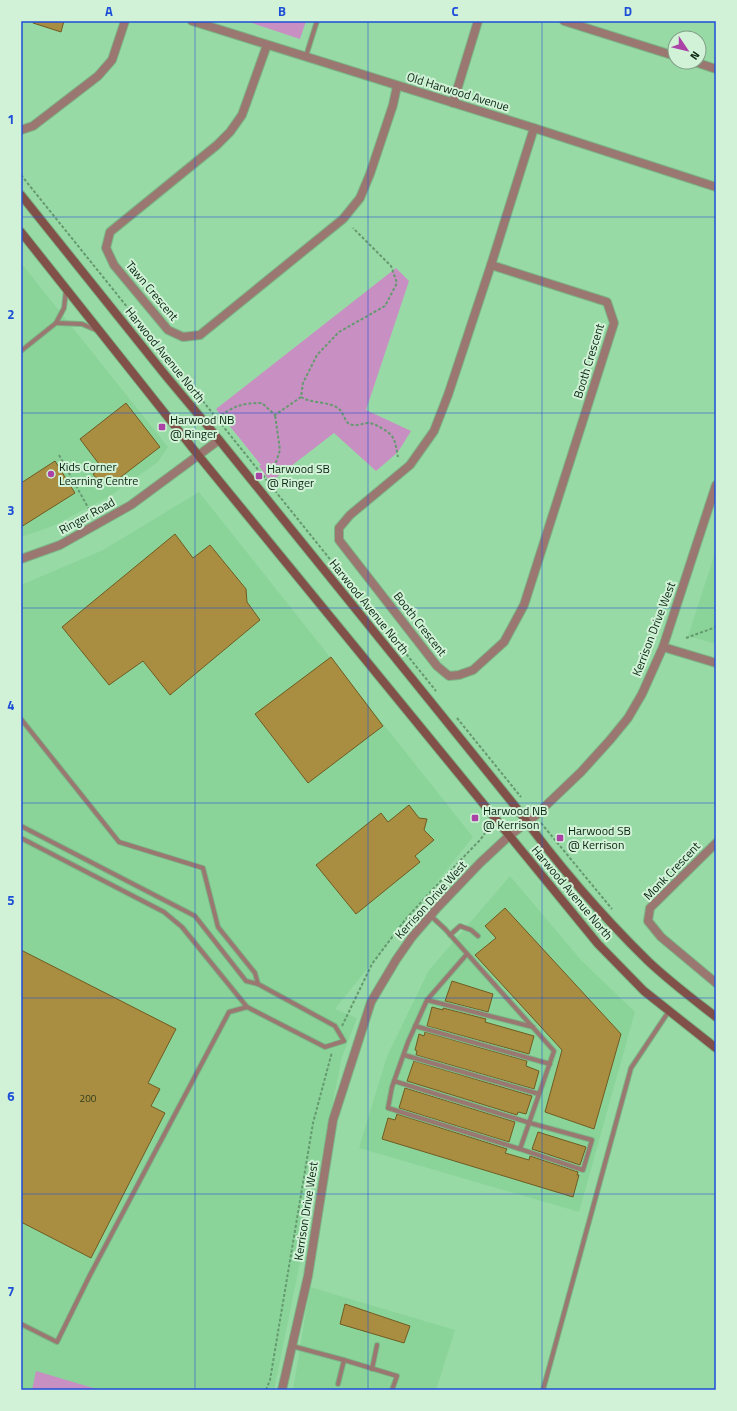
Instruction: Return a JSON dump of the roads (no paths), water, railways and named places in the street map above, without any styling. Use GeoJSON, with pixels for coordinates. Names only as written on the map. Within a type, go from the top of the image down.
{"type":"FeatureCollection","features":[{"type":"Feature","properties":{"kind":"main road","name":"Harwood Avenue North"},"geometry":{"type":"LineString","coordinates":[[21,194],[527,823],[611,924],[649,962],[716,1017]]}},
{"type":"Feature","properties":{"kind":"main road","name":"Harwood Avenue North"},"geometry":{"type":"LineString","coordinates":[[21,232],[198,455],[598,944],[644,991],[716,1048]]}},
{"type":"Feature","properties":{"kind":"street"},"geometry":{"type":"LineString","coordinates":[[21,130],[33,126],[98,76],[112,60],[124,21]]}},
{"type":"Feature","properties":{"kind":"street","name":"Old Harwood Avenue"},"geometry":{"type":"LineString","coordinates":[[192,21],[267,46],[534,128],[716,187]]}},
{"type":"Feature","properties":{"kind":"street"},"geometry":{"type":"LineString","coordinates":[[453,103],[478,21]]}},
{"type":"Feature","properties":{"kind":"street"},"geometry":{"type":"LineString","coordinates":[[564,21],[667,53]]}},
{"type":"Feature","properties":{"kind":"street","name":"Tawn Crescent"},"geometry":{"type":"LineString","coordinates":[[267,46],[242,115],[230,132],[217,145],[110,232],[106,248],[114,265],[168,330],[183,337],[200,335],[343,219],[360,198],[370,174],[393,105],[397,86]]}},
{"type":"Feature","properties":{"kind":"street","name":"Booth Crescent"},"geometry":{"type":"LineString","coordinates":[[491,266],[607,302],[614,323],[524,605],[504,642],[473,670],[459,675],[449,676],[437,666],[339,540],[339,528],[350,515],[410,465],[434,431],[448,395],[491,266],[534,128]]}},
{"type":"Feature","properties":{"kind":"street","name":"Ringer Road"},"geometry":{"type":"LineString","coordinates":[[21,559],[60,545],[131,505],[219,440]]}},
{"type":"Feature","properties":{"kind":"street","name":"Kerrison Drive West"},"geometry":{"type":"LineString","coordinates":[[282,1390],[308,1276],[333,1120],[371,1002],[396,960],[412,937],[430,916],[480,863],[509,836],[535,816],[581,772],[628,718],[642,694],[663,647],[716,486]]}},
{"type":"Feature","properties":{"kind":"street"},"geometry":{"type":"LineString","coordinates":[[663,647],[716,663]]}},
{"type":"Feature","properties":{"kind":"street","name":"Monk Crescent"},"geometry":{"type":"LineString","coordinates":[[716,843],[650,908],[648,921],[661,937],[716,983]]}},
{"type":"Feature","properties":{"kind":"lane"},"geometry":{"type":"LineString","coordinates":[[306,57],[317,21]]}},
{"type":"Feature","properties":{"kind":"lane"},"geometry":{"type":"LineString","coordinates":[[21,351],[56,323],[64,308],[66,288]]}},
{"type":"Feature","properties":{"kind":"lane"},"geometry":{"type":"LineString","coordinates":[[56,323],[82,324],[101,331]]}},
{"type":"Feature","properties":{"kind":"lane"},"geometry":{"type":"LineString","coordinates":[[21,719],[119,842],[203,868],[218,927],[254,973],[258,984]]}},
{"type":"Feature","properties":{"kind":"lane"},"geometry":{"type":"LineString","coordinates":[[21,826],[196,916],[246,981],[258,984],[335,1026],[344,1041],[325,1047],[247,1007],[182,927],[164,912],[21,838]]}},
{"type":"Feature","properties":{"kind":"lane"},"geometry":{"type":"LineString","coordinates":[[430,916],[450,935],[554,1051],[520,1149]]}},
{"type":"Feature","properties":{"kind":"lane"},"geometry":{"type":"LineString","coordinates":[[450,935],[460,926],[471,930],[478,936]]}},
{"type":"Feature","properties":{"kind":"lane"},"geometry":{"type":"LineString","coordinates":[[394,1081],[530,1123],[592,1140],[583,1170],[388,1108],[394,1081],[427,1000],[467,954]]}},
{"type":"Feature","properties":{"kind":"lane"},"geometry":{"type":"LineString","coordinates":[[427,1000],[533,1028]]}},
{"type":"Feature","properties":{"kind":"lane"},"geometry":{"type":"LineString","coordinates":[[21,1324],[57,1342],[90,1275],[229,1012],[247,1007]]}},
{"type":"Feature","properties":{"kind":"lane"},"geometry":{"type":"LineString","coordinates":[[543,1390],[631,1068],[670,1011]]}},
{"type":"Feature","properties":{"kind":"lane"},"geometry":{"type":"LineString","coordinates":[[416,1026],[550,1064]]}},
{"type":"Feature","properties":{"kind":"lane"},"geometry":{"type":"LineString","coordinates":[[404,1054],[539,1094]]}},
{"type":"Feature","properties":{"kind":"lane"},"geometry":{"type":"LineString","coordinates":[[372,1369],[377,1345]]}},
{"type":"Feature","properties":{"kind":"lane"},"geometry":{"type":"LineString","coordinates":[[292,1346],[397,1376],[392,1390]]}},
{"type":"Feature","properties":{"kind":"lane"},"geometry":{"type":"LineString","coordinates":[[338,1384],[344,1360]]}},
{"type":"Feature","properties":{"kind":"place","name":"Harwood NB @ Ringer"},"geometry":{"type":"Point","coordinates":[162,427]}},
{"type":"Feature","properties":{"kind":"place","name":"Kids Corner Learning Centre"},"geometry":{"type":"Point","coordinates":[51,474]}},
{"type":"Feature","properties":{"kind":"place","name":"Harwood SB @ Ringer"},"geometry":{"type":"Point","coordinates":[259,476]}},
{"type":"Feature","properties":{"kind":"place","name":"Harwood NB @ Kerrison"},"geometry":{"type":"Point","coordinates":[475,818]}},
{"type":"Feature","properties":{"kind":"place","name":"Harwood SB @ Kerrison"},"geometry":{"type":"Point","coordinates":[560,838]}}]}
